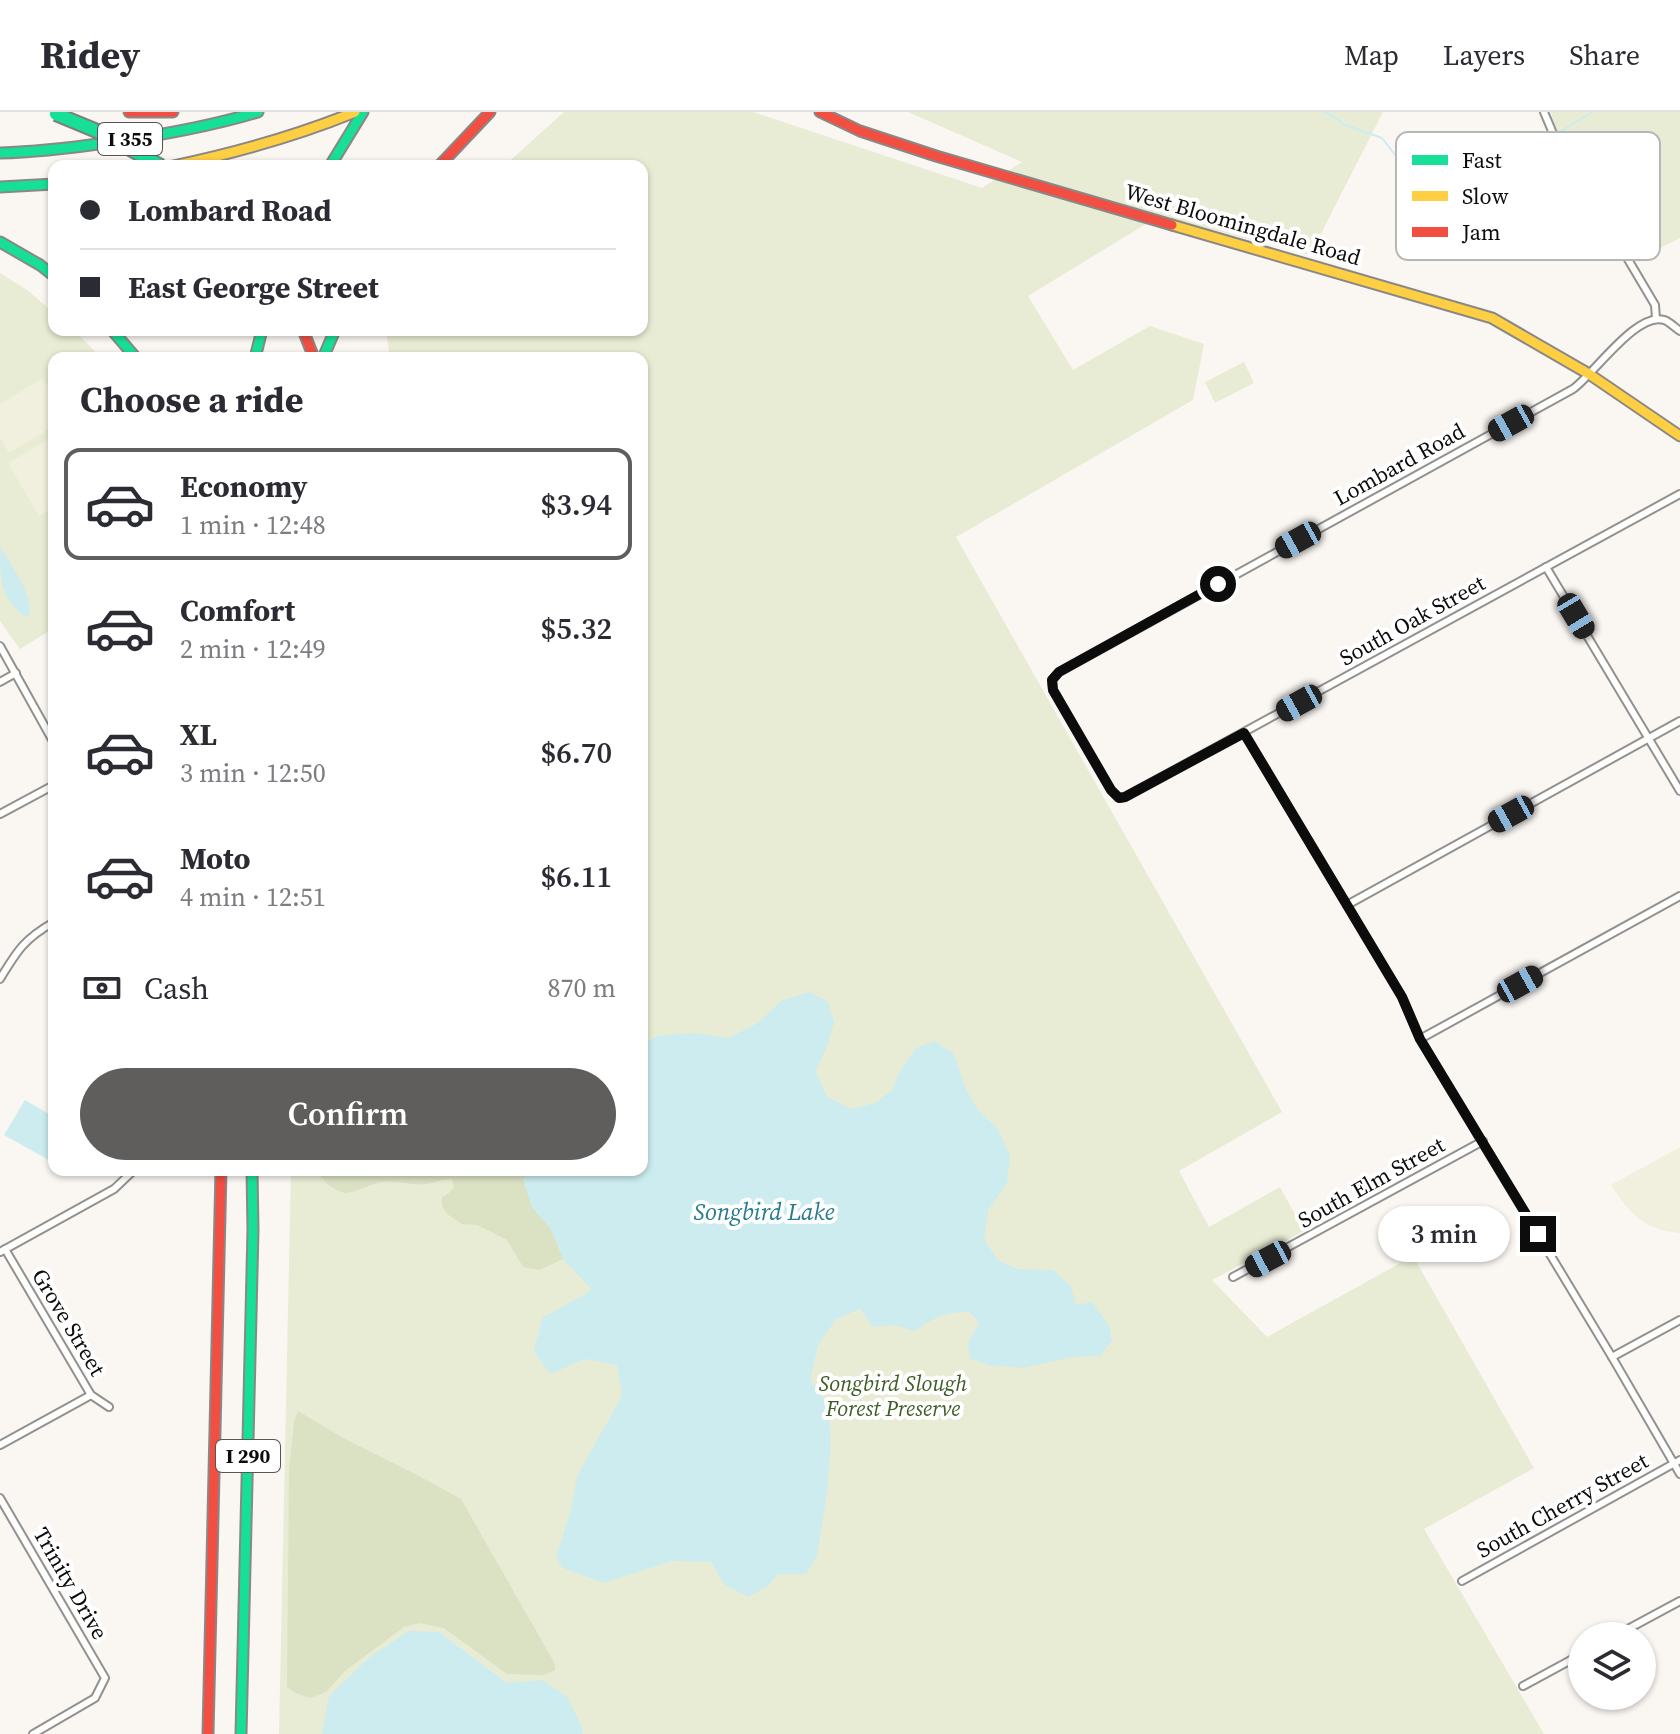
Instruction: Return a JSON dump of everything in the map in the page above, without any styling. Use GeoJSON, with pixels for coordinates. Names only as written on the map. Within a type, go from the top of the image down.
{"type":"FeatureCollection","features":[{"type":"Feature","properties":{"kind":"main road"},"geometry":{"type":"LineString","coordinates":[[129,112],[173,112]]}},
{"type":"Feature","properties":{"kind":"main road","name":"I 355"},"geometry":{"type":"LineString","coordinates":[[0,153],[67,149],[164,135],[258,112]]}},
{"type":"Feature","properties":{"kind":"main road","name":"I 355"},"geometry":{"type":"LineString","coordinates":[[199,160],[254,147],[355,112]]}},
{"type":"Feature","properties":{"kind":"main road"},"geometry":{"type":"LineString","coordinates":[[333,160],[363,112]]}},
{"type":"Feature","properties":{"kind":"main road"},"geometry":{"type":"LineString","coordinates":[[445,160],[490,112]]}},
{"type":"Feature","properties":{"kind":"main road","name":"West Bloomingdale Road"},"geometry":{"type":"LineString","coordinates":[[820,112],[860,131],[936,156],[1477,313],[1512,328],[1589,374],[1680,436]]}},
{"type":"Feature","properties":{"kind":"main road"},"geometry":{"type":"LineString","coordinates":[[53,113],[110,136],[151,160]]}},
{"type":"Feature","properties":{"kind":"main road"},"geometry":{"type":"LineString","coordinates":[[0,187],[48,184]]}},
{"type":"Feature","properties":{"kind":"main road"},"geometry":{"type":"LineString","coordinates":[[0,242],[48,271]]}},
{"type":"Feature","properties":{"kind":"main road"},"geometry":{"type":"LineString","coordinates":[[117,336],[131,352]]}},
{"type":"Feature","properties":{"kind":"main road","name":"I 290"},"geometry":{"type":"LineString","coordinates":[[208,1734],[221,1176]]}},
{"type":"Feature","properties":{"kind":"main road","name":"I 290"},"geometry":{"type":"LineString","coordinates":[[241,1734],[252,1176]]}},
{"type":"Feature","properties":{"kind":"main road"},"geometry":{"type":"LineString","coordinates":[[253,1230],[258,1176]]}},
{"type":"Feature","properties":{"kind":"street"},"geometry":{"type":"LineString","coordinates":[[1544,112],[1553,132]]}},
{"type":"Feature","properties":{"kind":"street"},"geometry":{"type":"LineString","coordinates":[[1628,260],[1655,305],[1656,319]]}},
{"type":"Feature","properties":{"kind":"street"},"geometry":{"type":"LineString","coordinates":[[1589,374],[1635,328],[1652,319],[1665,320],[1680,331]]}},
{"type":"Feature","properties":{"kind":"street","name":"Lombard Road"},"geometry":{"type":"LineString","coordinates":[[1119,798],[1111,790],[1053,690],[1054,676],[1573,389],[1589,374]]}},
{"type":"Feature","properties":{"kind":"street","name":"South Oak Street"},"geometry":{"type":"LineString","coordinates":[[1119,798],[1244,733],[1680,494]]}},
{"type":"Feature","properties":{"kind":"street"},"geometry":{"type":"LineString","coordinates":[[1546,567],[1680,791]]}},
{"type":"Feature","properties":{"kind":"street"},"geometry":{"type":"LineString","coordinates":[[0,646],[48,732]]}},
{"type":"Feature","properties":{"kind":"street"},"geometry":{"type":"LineString","coordinates":[[0,682],[16,673]]}},
{"type":"Feature","properties":{"kind":"street"},"geometry":{"type":"LineString","coordinates":[[1347,905],[1680,721]]}},
{"type":"Feature","properties":{"kind":"street"},"geometry":{"type":"LineString","coordinates":[[1244,733],[1402,997],[1420,1039],[1677,1462],[1680,1474]]}},
{"type":"Feature","properties":{"kind":"street"},"geometry":{"type":"LineString","coordinates":[[0,814],[48,788]]}},
{"type":"Feature","properties":{"kind":"street"},"geometry":{"type":"LineString","coordinates":[[1420,1039],[1680,896]]}},
{"type":"Feature","properties":{"kind":"street"},"geometry":{"type":"LineString","coordinates":[[0,979],[20,947],[48,926]]}},
{"type":"Feature","properties":{"kind":"street","name":"South Elm Street"},"geometry":{"type":"LineString","coordinates":[[1233,1277],[1483,1141]]}},
{"type":"Feature","properties":{"kind":"street"},"geometry":{"type":"LineString","coordinates":[[2,1250],[114,1189],[128,1176]]}},
{"type":"Feature","properties":{"kind":"street","name":"Grove Street"},"geometry":{"type":"LineString","coordinates":[[2,1250],[91,1395],[109,1407]]}},
{"type":"Feature","properties":{"kind":"street"},"geometry":{"type":"LineString","coordinates":[[1612,1357],[1680,1320]]}},
{"type":"Feature","properties":{"kind":"street"},"geometry":{"type":"LineString","coordinates":[[0,1445],[91,1395]]}},
{"type":"Feature","properties":{"kind":"street","name":"South Cherry Street"},"geometry":{"type":"LineString","coordinates":[[1462,1581],[1677,1462]]}},
{"type":"Feature","properties":{"kind":"street","name":"Trinity Drive"},"geometry":{"type":"LineString","coordinates":[[0,1498],[105,1678],[95,1698],[33,1734]]}},
{"type":"Feature","properties":{"kind":"street"},"geometry":{"type":"LineString","coordinates":[[1641,1622],[1680,1601]]}},
{"type":"Feature","properties":{"kind":"street"},"geometry":{"type":"LineString","coordinates":[[1523,1686],[1568,1662]]}},
{"type":"Feature","properties":{"kind":"green space","name":"Songbird Slough Forest Preserve"},"geometry":{"type":"Polygon","coordinates":[[[564,112],[753,112],[982,188],[1022,162],[908,112],[1383,112],[1310,255],[1159,216],[1028,296],[1073,370],[1150,326],[1204,344],[1193,400],[956,537],[1282,1112],[1179,1171],[1209,1227],[1280,1187],[1304,1231],[1212,1280],[1267,1337],[1413,1256],[1534,1468],[1424,1529],[1544,1734],[279,1734],[291,1176],[648,1176],[648,352],[389,352],[387,337],[648,336],[648,160],[511,160],[564,112]]]}},
{"type":"Feature","properties":{"kind":"green space"},"geometry":{"type":"Polygon","coordinates":[[[1551,112],[1680,112],[1680,238],[1660,248],[1660,132],[1559,132],[1551,112]]]}},
{"type":"Feature","properties":{"kind":"green space"},"geometry":{"type":"Polygon","coordinates":[[[0,273],[48,308],[48,336],[80,336],[95,352],[48,352],[48,632],[20,649],[0,621],[0,273]]]}},
{"type":"Feature","properties":{"kind":"green space"},"geometry":{"type":"Polygon","coordinates":[[[1244,362],[1254,383],[1215,403],[1205,382],[1244,362]]]}},
{"type":"Feature","properties":{"kind":"green space"},"geometry":{"type":"Polygon","coordinates":[[[43,378],[48,387],[48,430],[9,453],[0,438],[0,404],[43,378]]]}},
{"type":"Feature","properties":{"kind":"green space"},"geometry":{"type":"Polygon","coordinates":[[[48,440],[48,511],[39,516],[8,463],[48,440]]]}},
{"type":"Feature","properties":{"kind":"green space"},"geometry":{"type":"Polygon","coordinates":[[[1680,1147],[1680,1233],[1657,1228],[1639,1219],[1611,1185],[1680,1147]]]}},
{"type":"Feature","properties":{"kind":"green space"},"geometry":{"type":"Polygon","coordinates":[[[528,1176],[523,1179],[532,1207],[551,1229],[563,1259],[540,1270],[523,1267],[507,1240],[477,1225],[462,1224],[447,1214],[442,1197],[454,1187],[452,1179],[427,1184],[382,1182],[346,1193],[328,1185],[322,1178],[528,1176]]]}},
{"type":"Feature","properties":{"kind":"green space"},"geometry":{"type":"Polygon","coordinates":[[[298,1411],[461,1499],[555,1664],[555,1670],[544,1675],[507,1674],[444,1628],[419,1623],[404,1627],[345,1671],[326,1692],[310,1698],[287,1687],[289,1469],[298,1411]]]}},
{"type":"Feature","properties":{"kind":"water"},"geometry":{"type":"Polygon","coordinates":[[[0,547],[29,599],[29,616],[25,617],[6,595],[1,579],[0,547]]]}},
{"type":"Feature","properties":{"kind":"water","name":"Songbird Lake"},"geometry":{"type":"Polygon","coordinates":[[[810,992],[828,1002],[834,1022],[816,1071],[826,1096],[851,1109],[875,1103],[893,1089],[900,1071],[916,1048],[934,1041],[954,1054],[965,1087],[977,1109],[998,1129],[1010,1156],[1007,1183],[988,1210],[984,1240],[998,1260],[1017,1269],[1053,1270],[1071,1286],[1076,1305],[1092,1302],[1109,1326],[1112,1341],[1100,1356],[1072,1357],[1023,1368],[988,1365],[970,1358],[968,1343],[979,1323],[970,1312],[941,1316],[915,1331],[894,1325],[873,1327],[860,1309],[836,1319],[818,1345],[810,1380],[828,1405],[831,1440],[817,1556],[806,1574],[778,1574],[767,1587],[748,1597],[725,1585],[711,1562],[672,1561],[604,1583],[563,1568],[556,1558],[577,1476],[622,1396],[617,1365],[585,1359],[550,1374],[534,1351],[542,1318],[592,1290],[563,1259],[551,1229],[532,1207],[523,1179],[528,1176],[648,1176],[648,1041],[657,1036],[692,1033],[729,1038],[758,1023],[781,1001],[810,992]]]}},
{"type":"Feature","properties":{"kind":"water"},"geometry":{"type":"Polygon","coordinates":[[[25,1100],[48,1113],[48,1160],[4,1135],[25,1100]]]}},
{"type":"Feature","properties":{"kind":"water"},"geometry":{"type":"Polygon","coordinates":[[[409,1631],[439,1632],[507,1683],[543,1680],[568,1698],[583,1734],[322,1734],[329,1696],[370,1657],[409,1631]]]}},
{"type":"Feature","properties":{"kind":"waterway"},"geometry":{"type":"LineString","coordinates":[[1325,112],[1343,124],[1382,138],[1396,155]]}},
{"type":"Feature","properties":{"kind":"waterway"},"geometry":{"type":"LineString","coordinates":[[1560,132],[1592,112]]}},
{"type":"Feature","properties":{"kind":"traffic: fast"},"geometry":{"type":"LineString","coordinates":[[0,153],[144,137],[201,127],[258,112]]}},
{"type":"Feature","properties":{"kind":"traffic: fast"},"geometry":{"type":"LineString","coordinates":[[334,160],[363,112]]}},
{"type":"Feature","properties":{"kind":"traffic: fast"},"geometry":{"type":"LineString","coordinates":[[56,114],[97,131],[150,160]]}},
{"type":"Feature","properties":{"kind":"traffic: fast"},"geometry":{"type":"LineString","coordinates":[[0,187],[48,184]]}},
{"type":"Feature","properties":{"kind":"traffic: fast"},"geometry":{"type":"LineString","coordinates":[[0,242],[48,271]]}},
{"type":"Feature","properties":{"kind":"traffic: fast"},"geometry":{"type":"LineString","coordinates":[[117,336],[131,352]]}},
{"type":"Feature","properties":{"kind":"traffic: fast"},"geometry":{"type":"LineString","coordinates":[[256,352],[260,336]]}},
{"type":"Feature","properties":{"kind":"traffic: fast"},"geometry":{"type":"LineString","coordinates":[[326,352],[332,336]]}},
{"type":"Feature","properties":{"kind":"traffic: fast"},"geometry":{"type":"LineString","coordinates":[[241,1734],[252,1176]]}},
{"type":"Feature","properties":{"kind":"traffic: slow"},"geometry":{"type":"LineString","coordinates":[[198,160],[265,143],[355,112]]}},
{"type":"Feature","properties":{"kind":"traffic: slow"},"geometry":{"type":"LineString","coordinates":[[1172,225],[1492,318],[1589,374],[1680,436]]}},
{"type":"Feature","properties":{"kind":"traffic: jam"},"geometry":{"type":"LineString","coordinates":[[129,112],[173,112]]}},
{"type":"Feature","properties":{"kind":"traffic: jam"},"geometry":{"type":"LineString","coordinates":[[445,160],[490,112]]}},
{"type":"Feature","properties":{"kind":"traffic: jam"},"geometry":{"type":"LineString","coordinates":[[820,112],[860,131],[936,156],[1172,225]]}},
{"type":"Feature","properties":{"kind":"traffic: jam"},"geometry":{"type":"LineString","coordinates":[[305,336],[312,352]]}},
{"type":"Feature","properties":{"kind":"traffic: jam"},"geometry":{"type":"LineString","coordinates":[[208,1734],[221,1176]]}},
{"type":"Feature","properties":{"kind":"route"},"geometry":{"type":"LineString","coordinates":[[1218,584],[1059,672],[1052,680],[1053,690],[1111,790],[1119,798],[1244,733],[1402,997],[1420,1039],[1538,1234]]}}]}
